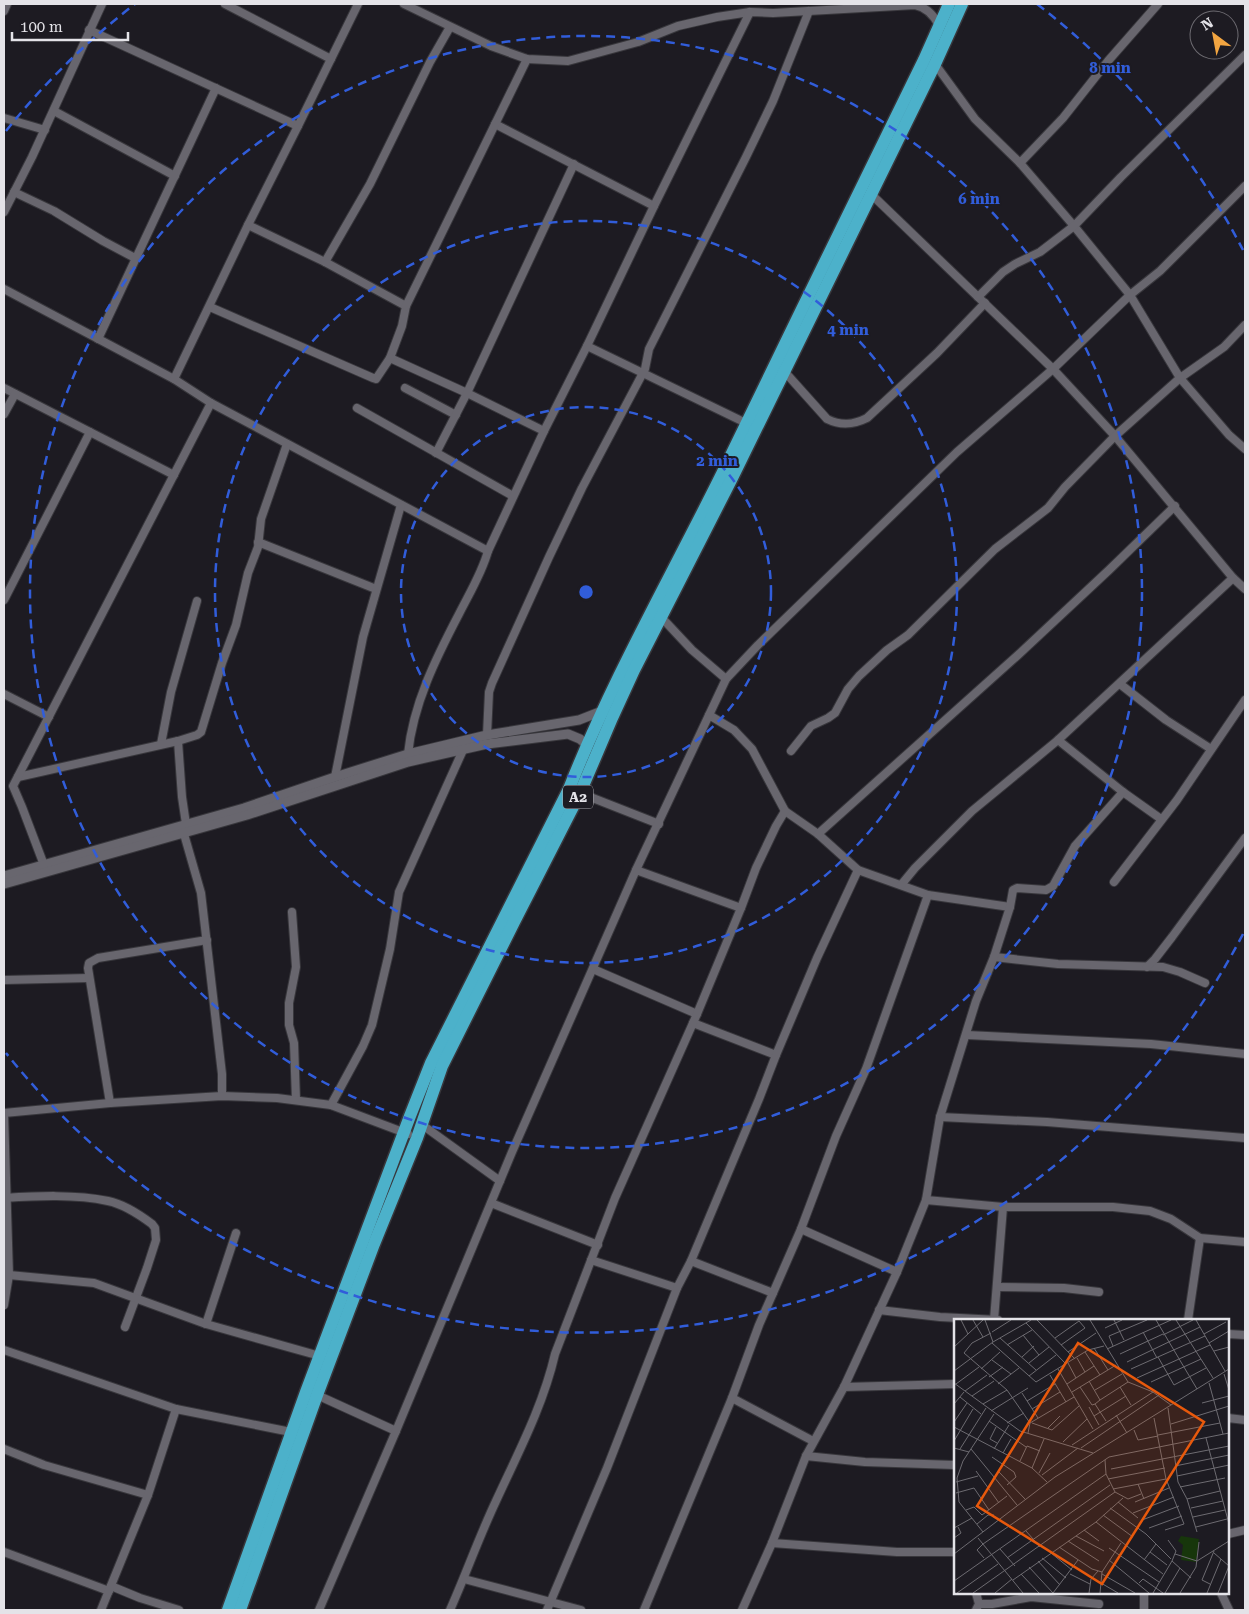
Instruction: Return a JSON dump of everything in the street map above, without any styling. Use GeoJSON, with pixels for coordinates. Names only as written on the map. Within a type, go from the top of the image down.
{"type":"FeatureCollection","features":[{"type":"Feature","properties":{"kind":"highway","name":"A2"},"geometry":{"type":"LineString","coordinates":[[240,1610],[317,1394],[417,1138],[442,1066],[514,922],[602,711],[721,474],[950,4]]}},
{"type":"Feature","properties":{"kind":"highway","name":"A2"},"geometry":{"type":"LineString","coordinates":[[228,1610],[291,1432],[431,1063],[539,863],[580,793],[612,718],[935,64],[962,4]]}},
{"type":"Feature","properties":{"kind":"street"},"geometry":{"type":"LineString","coordinates":[[4,11],[7,4]]}},
{"type":"Feature","properties":{"kind":"street"},"geometry":{"type":"LineString","coordinates":[[4,209],[45,130],[102,4]]}},
{"type":"Feature","properties":{"kind":"street"},"geometry":{"type":"LineString","coordinates":[[225,4],[331,59]]}},
{"type":"Feature","properties":{"kind":"street"},"geometry":{"type":"LineString","coordinates":[[174,379],[358,4]]}},
{"type":"Feature","properties":{"kind":"street"},"geometry":{"type":"LineString","coordinates":[[404,4],[491,46],[527,59],[568,61],[638,42],[678,26],[750,12],[809,11],[915,5],[922,7],[939,25]]}},
{"type":"Feature","properties":{"kind":"street"},"geometry":{"type":"LineString","coordinates":[[1020,163],[1064,118],[1108,61],[1158,4]]}},
{"type":"Feature","properties":{"kind":"street"},"geometry":{"type":"LineString","coordinates":[[487,735],[489,692],[492,683],[578,496],[643,372],[648,349],[773,101],[809,11]]}},
{"type":"Feature","properties":{"kind":"street"},"geometry":{"type":"LineString","coordinates":[[408,754],[423,690],[438,653],[476,582],[488,551],[544,430],[750,12]]}},
{"type":"Feature","properties":{"kind":"street"},"geometry":{"type":"LineString","coordinates":[[325,262],[332,253],[370,184],[430,62],[450,27]]}},
{"type":"Feature","properties":{"kind":"street"},"geometry":{"type":"LineString","coordinates":[[89,30],[298,126]]}},
{"type":"Feature","properties":{"kind":"street"},"geometry":{"type":"LineString","coordinates":[[978,297],[1003,272],[1040,252],[1074,226],[1120,177],[1245,55]]}},
{"type":"Feature","properties":{"kind":"street"},"geometry":{"type":"LineString","coordinates":[[210,307],[376,379],[390,358],[402,326],[406,306],[527,59]]}},
{"type":"Feature","properties":{"kind":"street"},"geometry":{"type":"LineString","coordinates":[[935,64],[975,119],[1020,163],[1130,295],[1180,378],[1229,435],[1244,446]]}},
{"type":"Feature","properties":{"kind":"street"},"geometry":{"type":"LineString","coordinates":[[98,339],[216,88]]}},
{"type":"Feature","properties":{"kind":"street"},"geometry":{"type":"LineString","coordinates":[[54,111],[175,176]]}},
{"type":"Feature","properties":{"kind":"street"},"geometry":{"type":"LineString","coordinates":[[4,118],[45,130]]}},
{"type":"Feature","properties":{"kind":"street"},"geometry":{"type":"LineString","coordinates":[[495,124],[654,206]]}},
{"type":"Feature","properties":{"kind":"street"},"geometry":{"type":"LineString","coordinates":[[436,452],[467,393],[574,164]]}},
{"type":"Feature","properties":{"kind":"street"},"geometry":{"type":"LineString","coordinates":[[319,1610],[396,1431],[516,1142],[636,870],[726,679],[758,645],[957,452],[1054,369],[1130,295],[1160,271],[1245,186]]}},
{"type":"Feature","properties":{"kind":"street"},"geometry":{"type":"LineString","coordinates":[[14,192],[54,211],[135,258]]}},
{"type":"Feature","properties":{"kind":"street"},"geometry":{"type":"LineString","coordinates":[[871,194],[1054,369],[1115,436],[1233,578],[1245,589]]}},
{"type":"Feature","properties":{"kind":"street"},"geometry":{"type":"LineString","coordinates":[[248,225],[325,262],[406,306]]}},
{"type":"Feature","properties":{"kind":"street"},"geometry":{"type":"LineString","coordinates":[[4,289],[174,379],[211,403],[488,551]]}},
{"type":"Feature","properties":{"kind":"street"},"geometry":{"type":"LineString","coordinates":[[784,371],[827,419],[845,424],[858,422],[867,418],[937,353],[985,303]]}},
{"type":"Feature","properties":{"kind":"street"},"geometry":{"type":"LineString","coordinates":[[791,751],[811,726],[835,713],[848,690],[859,676],[887,650],[908,635],[995,549],[1048,508],[1065,487],[1115,436],[1180,378],[1224,347],[1245,325]]}},
{"type":"Feature","properties":{"kind":"street"},"geometry":{"type":"LineString","coordinates":[[587,346],[746,423]]}},
{"type":"Feature","properties":{"kind":"street"},"geometry":{"type":"LineString","coordinates":[[390,358],[544,430]]}},
{"type":"Feature","properties":{"kind":"street"},"geometry":{"type":"LineString","coordinates":[[4,388],[174,475]]}},
{"type":"Feature","properties":{"kind":"street"},"geometry":{"type":"LineString","coordinates":[[406,388],[456,415]]}},
{"type":"Feature","properties":{"kind":"street"},"geometry":{"type":"LineString","coordinates":[[4,414],[15,394]]}},
{"type":"Feature","properties":{"kind":"street"},"geometry":{"type":"LineString","coordinates":[[12,786],[211,403]]}},
{"type":"Feature","properties":{"kind":"street"},"geometry":{"type":"LineString","coordinates":[[357,408],[513,496]]}},
{"type":"Feature","properties":{"kind":"street"},"geometry":{"type":"LineString","coordinates":[[4,600],[90,432]]}},
{"type":"Feature","properties":{"kind":"street"},"geometry":{"type":"LineString","coordinates":[[18,777],[178,741],[201,732],[236,625],[248,573],[258,547],[261,519],[287,444]]}},
{"type":"Feature","properties":{"kind":"street"},"geometry":{"type":"LineString","coordinates":[[335,776],[363,637],[401,505]]}},
{"type":"Feature","properties":{"kind":"street"},"geometry":{"type":"LineString","coordinates":[[818,834],[1032,642],[1174,506]]}},
{"type":"Feature","properties":{"kind":"street"},"geometry":{"type":"LineString","coordinates":[[258,542],[376,589]]}},
{"type":"Feature","properties":{"kind":"street"},"geometry":{"type":"LineString","coordinates":[[901,885],[972,811],[1058,740],[1233,578]]}},
{"type":"Feature","properties":{"kind":"street"},"geometry":{"type":"LineString","coordinates":[[161,744],[170,692],[197,601]]}},
{"type":"Feature","properties":{"kind":"street"},"geometry":{"type":"LineString","coordinates":[[662,618],[692,650],[726,679]]}},
{"type":"Feature","properties":{"kind":"street"},"geometry":{"type":"LineString","coordinates":[[1120,684],[1166,720],[1211,749]]}},
{"type":"Feature","properties":{"kind":"street"},"geometry":{"type":"LineString","coordinates":[[4,694],[49,717]]}},
{"type":"Feature","properties":{"kind":"street"},"geometry":{"type":"LineString","coordinates":[[1114,882],[1161,819],[1178,800],[1245,700]]}},
{"type":"Feature","properties":{"kind":"street"},"geometry":{"type":"LineString","coordinates":[[4,884],[185,829],[335,776],[408,754],[487,735],[579,720],[602,711]]}},
{"type":"Feature","properties":{"kind":"street"},"geometry":{"type":"LineString","coordinates":[[709,715],[734,730],[752,749],[785,811],[818,834],[858,870],[928,894],[1010,907]]}},
{"type":"Feature","properties":{"kind":"street"},"geometry":{"type":"LineString","coordinates":[[4,876],[185,829],[247,815],[408,762],[487,744],[568,734],[580,739],[587,745]]}},
{"type":"Feature","properties":{"kind":"street"},"geometry":{"type":"LineString","coordinates":[[1058,740],[1123,792],[1161,819]]}},
{"type":"Feature","properties":{"kind":"street"},"geometry":{"type":"LineString","coordinates":[[178,741],[185,829],[201,893],[222,1074],[222,1096]]}},
{"type":"Feature","properties":{"kind":"street"},"geometry":{"type":"LineString","coordinates":[[331,1105],[363,1046],[372,1025],[390,949],[399,892],[463,750]]}},
{"type":"Feature","properties":{"kind":"street"},"geometry":{"type":"LineString","coordinates":[[4,782],[12,786],[44,865]]}},
{"type":"Feature","properties":{"kind":"street"},"geometry":{"type":"LineString","coordinates":[[742,1610],[772,1544],[806,1456],[844,1387],[897,1272],[926,1200],[940,1118],[976,1001],[994,957],[1010,907],[1013,890],[1017,888],[1046,890],[1053,886],[1075,846],[1123,792]]}},
{"type":"Feature","properties":{"kind":"street"},"geometry":{"type":"LineString","coordinates":[[580,793],[658,824]]}},
{"type":"Feature","properties":{"kind":"street"},"geometry":{"type":"LineString","coordinates":[[450,1610],[495,1503],[529,1433],[550,1376],[555,1354],[619,1189],[697,1014],[756,868],[785,811]]}},
{"type":"Feature","properties":{"kind":"street"},"geometry":{"type":"LineString","coordinates":[[1147,966],[1172,937],[1245,838]]}},
{"type":"Feature","properties":{"kind":"street"},"geometry":{"type":"LineString","coordinates":[[636,870],[741,908]]}},
{"type":"Feature","properties":{"kind":"street"},"geometry":{"type":"LineString","coordinates":[[547,1610],[606,1468],[677,1288],[691,1261],[817,958],[858,870]]}},
{"type":"Feature","properties":{"kind":"street"},"geometry":{"type":"LineString","coordinates":[[644,1610],[732,1398],[758,1325],[801,1229],[836,1136],[866,1069],[928,894]]}},
{"type":"Feature","properties":{"kind":"street"},"geometry":{"type":"LineString","coordinates":[[292,912],[296,967],[289,1003],[289,1026],[294,1043],[296,1100]]}},
{"type":"Feature","properties":{"kind":"street"},"geometry":{"type":"LineString","coordinates":[[110,1104],[89,978],[89,963],[92,960],[206,940]]}},
{"type":"Feature","properties":{"kind":"street"},"geometry":{"type":"LineString","coordinates":[[994,957],[1058,964],[1163,967],[1206,983]]}},
{"type":"Feature","properties":{"kind":"street"},"geometry":{"type":"LineString","coordinates":[[593,969],[697,1014]]}},
{"type":"Feature","properties":{"kind":"street"},"geometry":{"type":"LineString","coordinates":[[4,980],[89,978]]}},
{"type":"Feature","properties":{"kind":"street"},"geometry":{"type":"LineString","coordinates":[[693,1023],[776,1055]]}},
{"type":"Feature","properties":{"kind":"street"},"geometry":{"type":"LineString","coordinates":[[967,1035],[1151,1044],[1245,1054]]}},
{"type":"Feature","properties":{"kind":"street"},"geometry":{"type":"LineString","coordinates":[[4,1305],[9,1275],[5,1198],[4,1113],[222,1096],[296,1100],[331,1105],[417,1138]]}},
{"type":"Feature","properties":{"kind":"street"},"geometry":{"type":"LineString","coordinates":[[940,1118],[1047,1122],[1245,1138]]}},
{"type":"Feature","properties":{"kind":"street"},"geometry":{"type":"LineString","coordinates":[[421,1124],[500,1181]]}},
{"type":"Feature","properties":{"kind":"street"},"geometry":{"type":"LineString","coordinates":[[5,1198],[70,1197],[108,1201],[152,1224],[155,1228],[156,1240],[125,1327]]}},
{"type":"Feature","properties":{"kind":"street"},"geometry":{"type":"LineString","coordinates":[[926,1200],[1003,1207],[1113,1207],[1150,1211],[1171,1219],[1200,1238],[1245,1242]]}},
{"type":"Feature","properties":{"kind":"street"},"geometry":{"type":"LineString","coordinates":[[491,1203],[598,1245]]}},
{"type":"Feature","properties":{"kind":"street"},"geometry":{"type":"LineString","coordinates":[[994,1319],[1003,1207]]}},
{"type":"Feature","properties":{"kind":"street"},"geometry":{"type":"LineString","coordinates":[[801,1229],[897,1272]]}},
{"type":"Feature","properties":{"kind":"street"},"geometry":{"type":"LineString","coordinates":[[206,1324],[236,1234]]}},
{"type":"Feature","properties":{"kind":"street"},"geometry":{"type":"LineString","coordinates":[[1188,1319],[1200,1238]]}},
{"type":"Feature","properties":{"kind":"street"},"geometry":{"type":"LineString","coordinates":[[591,1260],[677,1288]]}},
{"type":"Feature","properties":{"kind":"street"},"geometry":{"type":"LineString","coordinates":[[691,1261],[773,1294]]}},
{"type":"Feature","properties":{"kind":"street"},"geometry":{"type":"LineString","coordinates":[[9,1275],[94,1283],[206,1324],[320,1356]]}},
{"type":"Feature","properties":{"kind":"street"},"geometry":{"type":"LineString","coordinates":[[996,1287],[1064,1288],[1099,1292]]}},
{"type":"Feature","properties":{"kind":"street"},"geometry":{"type":"LineString","coordinates":[[879,1310],[976,1319]]}},
{"type":"Feature","properties":{"kind":"street"},"geometry":{"type":"LineString","coordinates":[[1229,1334],[1245,1335]]}},
{"type":"Feature","properties":{"kind":"street"},"geometry":{"type":"LineString","coordinates":[[4,1350],[176,1409],[291,1432]]}},
{"type":"Feature","properties":{"kind":"street"},"geometry":{"type":"LineString","coordinates":[[844,1387],[954,1384]]}},
{"type":"Feature","properties":{"kind":"street"},"geometry":{"type":"LineString","coordinates":[[317,1394],[396,1431]]}},
{"type":"Feature","properties":{"kind":"street"},"geometry":{"type":"LineString","coordinates":[[732,1398],[814,1441]]}},
{"type":"Feature","properties":{"kind":"street"},"geometry":{"type":"LineString","coordinates":[[101,1610],[148,1495],[176,1409]]}},
{"type":"Feature","properties":{"kind":"street"},"geometry":{"type":"LineString","coordinates":[[1229,1418],[1245,1420]]}},
{"type":"Feature","properties":{"kind":"street"},"geometry":{"type":"LineString","coordinates":[[4,1449],[44,1465],[148,1495]]}},
{"type":"Feature","properties":{"kind":"street"},"geometry":{"type":"LineString","coordinates":[[806,1456],[865,1462],[954,1465]]}},
{"type":"Feature","properties":{"kind":"street"},"geometry":{"type":"LineString","coordinates":[[1229,1534],[1245,1530]]}},
{"type":"Feature","properties":{"kind":"street"},"geometry":{"type":"LineString","coordinates":[[772,1544],[897,1552],[954,1552]]}},
{"type":"Feature","properties":{"kind":"street"},"geometry":{"type":"LineString","coordinates":[[4,1552],[140,1598],[163,1608],[179,1610]]}},
{"type":"Feature","properties":{"kind":"street"},"geometry":{"type":"LineString","coordinates":[[464,1579],[581,1610]]}},
{"type":"Feature","properties":{"kind":"street"},"geometry":{"type":"LineString","coordinates":[[976,1594],[978,1607],[1031,1597],[1099,1604]]}},
{"type":"Feature","properties":{"kind":"street"},"geometry":{"type":"LineString","coordinates":[[1144,1594],[1144,1610]]}},
{"type":"Feature","properties":{"kind":"street"},"geometry":{"type":"LineString","coordinates":[[1221,1594],[1229,1610]]}}]}
